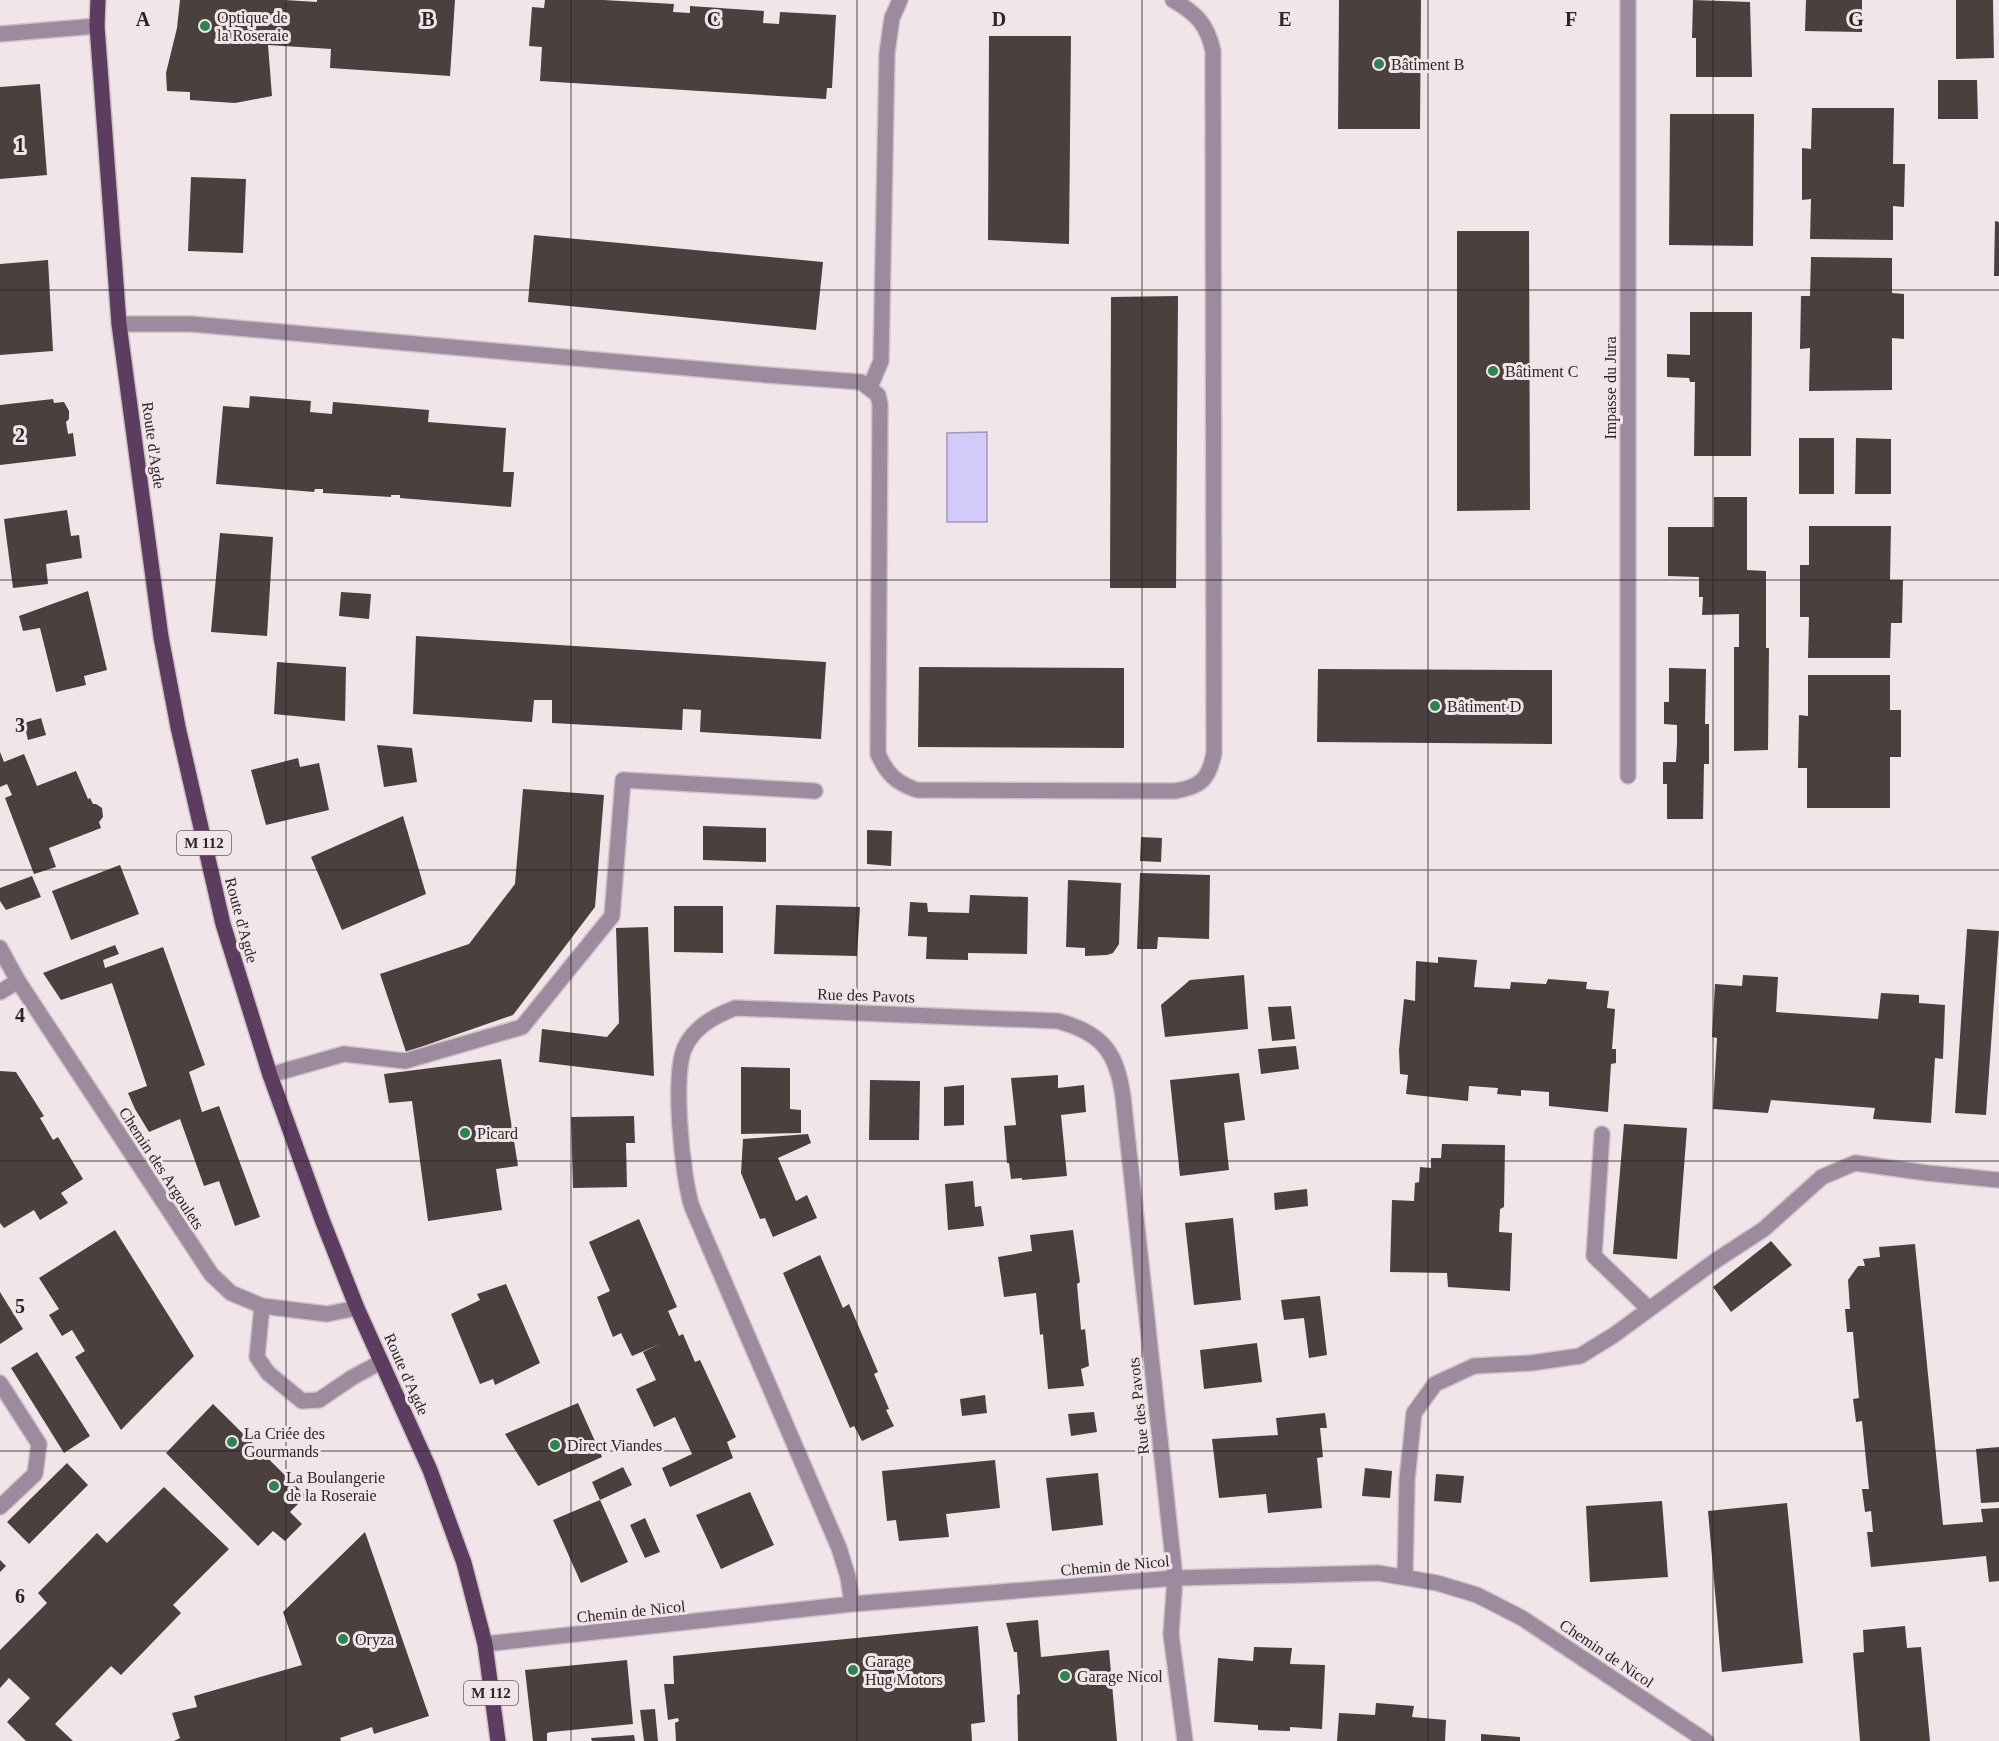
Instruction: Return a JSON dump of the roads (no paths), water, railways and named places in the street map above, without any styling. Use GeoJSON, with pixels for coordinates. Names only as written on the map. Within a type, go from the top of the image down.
{"type":"FeatureCollection","features":[{"type":"Feature","properties":{"kind":"main road","name":"Route d'Agde"},"geometry":{"type":"LineString","coordinates":[[98,0],[97,26],[119,324],[161,637],[178,727],[223,924],[270,1075],[323,1222],[357,1308],[430,1470],[460,1552],[485,1644],[498,1741]]}},
{"type":"Feature","properties":{"kind":"street"},"geometry":{"type":"LineString","coordinates":[[870,387],[881,361],[887,52],[892,18],[900,0]]}},
{"type":"Feature","properties":{"kind":"street"},"geometry":{"type":"LineString","coordinates":[[119,324],[191,324],[861,382],[878,395],[880,404],[878,754],[883,766],[902,785],[917,789],[1175,791],[1192,788],[1204,780],[1211,767],[1215,742],[1213,51],[1209,33],[1199,19],[1173,0]]}},
{"type":"Feature","properties":{"kind":"street","name":"Impasse du Jura"},"geometry":{"type":"LineString","coordinates":[[1628,0],[1628,776]]}},
{"type":"Feature","properties":{"kind":"street"},"geometry":{"type":"LineString","coordinates":[[0,34],[97,26]]}},
{"type":"Feature","properties":{"kind":"street"},"geometry":{"type":"LineString","coordinates":[[270,1075],[344,1054],[405,1061],[522,1027],[612,916],[623,780],[815,791]]}},
{"type":"Feature","properties":{"kind":"street","name":"Chemin des Argoulets"},"geometry":{"type":"LineString","coordinates":[[0,948],[18,981],[211,1274],[231,1293],[262,1306],[327,1314],[357,1308]]}},
{"type":"Feature","properties":{"kind":"street"},"geometry":{"type":"LineString","coordinates":[[0,992],[18,981]]}},
{"type":"Feature","properties":{"kind":"street","name":"Rue des Pavots"},"geometry":{"type":"LineString","coordinates":[[852,1604],[848,1577],[839,1548],[686,1189],[679,1087],[680,1064],[686,1046],[698,1029],[715,1016],[735,1008],[1058,1021],[1078,1027],[1094,1036],[1106,1047],[1114,1059],[1120,1076],[1123,1096],[1175,1578],[1171,1634],[1185,1741]]}},
{"type":"Feature","properties":{"kind":"street"},"geometry":{"type":"LineString","coordinates":[[1602,1134],[1593,1256],[1648,1309]]}},
{"type":"Feature","properties":{"kind":"street"},"geometry":{"type":"LineString","coordinates":[[1405,1577],[1407,1480],[1414,1413],[1435,1384],[1474,1366],[1532,1363],[1580,1356],[1614,1335],[1764,1229],[1822,1177],[1855,1163],[1999,1180]]}},
{"type":"Feature","properties":{"kind":"street"},"geometry":{"type":"LineString","coordinates":[[262,1306],[257,1357],[268,1373],[302,1401],[319,1401],[353,1377],[381,1362]]}},
{"type":"Feature","properties":{"kind":"street"},"geometry":{"type":"LineString","coordinates":[[0,1383],[39,1444],[35,1474],[0,1507]]}},
{"type":"Feature","properties":{"kind":"street","name":"Chemin de Nicol"},"geometry":{"type":"LineString","coordinates":[[485,1644],[852,1604],[1175,1578],[1357,1573],[1405,1577],[1437,1583],[1477,1595],[1522,1618],[1706,1741]]}},
{"type":"Feature","properties":{"kind":"place","name":"Optique de la Roseraie"},"geometry":{"type":"Point","coordinates":[205,26]}},
{"type":"Feature","properties":{"kind":"place","name":"Bâtiment B"},"geometry":{"type":"Point","coordinates":[1379,64]}},
{"type":"Feature","properties":{"kind":"place","name":"Bâtiment C"},"geometry":{"type":"Point","coordinates":[1493,371]}},
{"type":"Feature","properties":{"kind":"place","name":"Bâtiment D"},"geometry":{"type":"Point","coordinates":[1435,706]}},
{"type":"Feature","properties":{"kind":"place","name":"Picard"},"geometry":{"type":"Point","coordinates":[465,1133]}},
{"type":"Feature","properties":{"kind":"place","name":"La Criée des Gourmands"},"geometry":{"type":"Point","coordinates":[232,1442]}},
{"type":"Feature","properties":{"kind":"place","name":"Direct Viandes"},"geometry":{"type":"Point","coordinates":[555,1445]}},
{"type":"Feature","properties":{"kind":"place","name":"La Boulangerie de la Roseraie"},"geometry":{"type":"Point","coordinates":[274,1486]}},
{"type":"Feature","properties":{"kind":"place","name":"Oryza"},"geometry":{"type":"Point","coordinates":[343,1639]}},
{"type":"Feature","properties":{"kind":"place","name":"Garage Hug Motors"},"geometry":{"type":"Point","coordinates":[853,1670]}},
{"type":"Feature","properties":{"kind":"place","name":"Garage Nicol"},"geometry":{"type":"Point","coordinates":[1065,1676]}}]}
